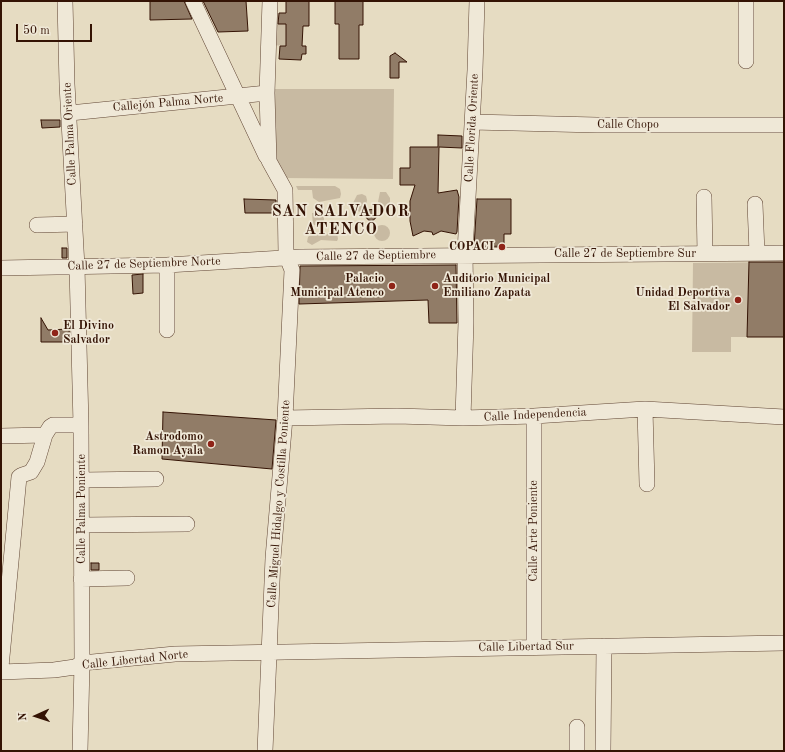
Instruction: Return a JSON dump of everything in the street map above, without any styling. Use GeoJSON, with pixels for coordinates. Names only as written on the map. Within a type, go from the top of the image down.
{"type":"FeatureCollection","features":[{"type":"Feature","properties":{"kind":"street","name":"Calle Palma Oriente"},"geometry":{"type":"LineString","coordinates":[[65,1],[77,267]]}},
{"type":"Feature","properties":{"kind":"street","name":"Calle Miguel Hidalgo y Costilla Poniente"},"geometry":{"type":"LineString","coordinates":[[193,1],[221,57],[238,97],[269,161],[285,190],[286,258],[292,270],[285,418],[273,558],[265,751]]}},
{"type":"Feature","properties":{"kind":"street"},"geometry":{"type":"LineString","coordinates":[[269,161],[267,93],[270,71],[270,1]]}},
{"type":"Feature","properties":{"kind":"street","name":"Calle Florida Oriente"},"geometry":{"type":"LineString","coordinates":[[463,418],[466,322],[466,254],[477,1]]}},
{"type":"Feature","properties":{"kind":"street"},"geometry":{"type":"LineString","coordinates":[[746,1],[746,61]]}},
{"type":"Feature","properties":{"kind":"street","name":"Callejón Palma Norte"},"geometry":{"type":"LineString","coordinates":[[70,113],[267,93]]}},
{"type":"Feature","properties":{"kind":"street","name":"Calle Chopo"},"geometry":{"type":"LineString","coordinates":[[472,122],[574,125],[784,125]]}},
{"type":"Feature","properties":{"kind":"street"},"geometry":{"type":"LineString","coordinates":[[704,196],[705,253]]}},
{"type":"Feature","properties":{"kind":"street"},"geometry":{"type":"LineString","coordinates":[[755,204],[757,253]]}},
{"type":"Feature","properties":{"kind":"street"},"geometry":{"type":"LineString","coordinates":[[37,225],[74,224]]}},
{"type":"Feature","properties":{"kind":"street","name":"Calle 27 de Septiembre Sur"},"geometry":{"type":"LineString","coordinates":[[466,254],[784,253]]}},
{"type":"Feature","properties":{"kind":"street","name":"Calle 27 de Septiembre"},"geometry":{"type":"LineString","coordinates":[[286,258],[466,254]]}},
{"type":"Feature","properties":{"kind":"street","name":"Calle 27 de Septiembre Norte"},"geometry":{"type":"LineString","coordinates":[[1,268],[167,265],[286,258]]}},
{"type":"Feature","properties":{"kind":"street"},"geometry":{"type":"LineString","coordinates":[[167,265],[167,330]]}},
{"type":"Feature","properties":{"kind":"street","name":"Calle Palma Poniente"},"geometry":{"type":"LineString","coordinates":[[77,267],[82,480],[82,663],[80,751]]}},
{"type":"Feature","properties":{"kind":"street"},"geometry":{"type":"LineString","coordinates":[[645,409],[647,484]]}},
{"type":"Feature","properties":{"kind":"street","name":"Calle Independencia"},"geometry":{"type":"LineString","coordinates":[[285,418],[397,416],[463,418],[534,416],[645,409],[692,410],[784,418]]}},
{"type":"Feature","properties":{"kind":"street","name":"Calle Arte Poniente"},"geometry":{"type":"LineString","coordinates":[[534,416],[534,647]]}},
{"type":"Feature","properties":{"kind":"street"},"geometry":{"type":"LineString","coordinates":[[1,667],[8,531],[19,477],[31,472],[37,462],[45,435],[50,427],[53,425],[81,425]]}},
{"type":"Feature","properties":{"kind":"street"},"geometry":{"type":"LineString","coordinates":[[1,436],[45,435]]}},
{"type":"Feature","properties":{"kind":"street"},"geometry":{"type":"LineString","coordinates":[[82,480],[156,479]]}},
{"type":"Feature","properties":{"kind":"street"},"geometry":{"type":"LineString","coordinates":[[82,525],[186,524]]}},
{"type":"Feature","properties":{"kind":"street"},"geometry":{"type":"LineString","coordinates":[[82,579],[127,578]]}},
{"type":"Feature","properties":{"kind":"street","name":"Calle Libertad Sur"},"geometry":{"type":"LineString","coordinates":[[268,652],[784,643]]}},
{"type":"Feature","properties":{"kind":"street"},"geometry":{"type":"LineString","coordinates":[[602,751],[604,646]]}},
{"type":"Feature","properties":{"kind":"street","name":"Calle Libertad Norte"},"geometry":{"type":"LineString","coordinates":[[1,672],[54,670],[75,667],[82,663],[175,654],[268,652]]}},
{"type":"Feature","properties":{"kind":"street"},"geometry":{"type":"LineString","coordinates":[[576,751],[577,727]]}},
{"type":"Feature","properties":{"kind":"shaded area"},"geometry":{"type":"Polygon","coordinates":[[[271,13],[278,13],[278,24],[286,24],[286,46],[271,45],[271,13]]]}},
{"type":"Feature","properties":{"kind":"shaded area"},"geometry":{"type":"Polygon","coordinates":[[[271,89],[394,89],[393,179],[283,178],[272,160],[271,89]]]}},
{"type":"Feature","properties":{"kind":"shaded area"},"geometry":{"type":"Polygon","coordinates":[[[296,186],[335,186],[340,189],[341,194],[340,198],[319,202],[313,198],[312,190],[298,190],[296,186]]]}},
{"type":"Feature","properties":{"kind":"shaded area"},"geometry":{"type":"Polygon","coordinates":[[[380,192],[386,192],[390,198],[390,205],[387,209],[383,209],[378,202],[380,192]]]}},
{"type":"Feature","properties":{"kind":"shaded area"},"geometry":{"type":"Polygon","coordinates":[[[362,194],[366,196],[366,206],[359,212],[353,203],[357,195],[362,194]]]}},
{"type":"Feature","properties":{"kind":"shaded area"},"geometry":{"type":"Polygon","coordinates":[[[324,212],[324,224],[313,225],[312,213],[324,212]]]}},
{"type":"Feature","properties":{"kind":"shaded area"},"geometry":{"type":"Polygon","coordinates":[[[382,225],[388,227],[390,233],[388,239],[382,241],[376,239],[374,233],[376,227],[382,225]]]}},
{"type":"Feature","properties":{"kind":"shaded area"},"geometry":{"type":"Polygon","coordinates":[[[331,231],[337,233],[337,241],[321,240],[312,245],[307,242],[308,237],[311,234],[326,235],[331,231]]]}},
{"type":"Feature","properties":{"kind":"shaded area","name":"Unidad Deportiva El Salvador"},"geometry":{"type":"Polygon","coordinates":[[[784,262],[784,337],[731,337],[731,352],[692,352],[693,263],[784,262]]]}},
{"type":"Feature","properties":{"kind":"building"},"geometry":{"type":"Polygon","coordinates":[[[150,1],[184,1],[192,19],[150,20],[150,1]]]}},
{"type":"Feature","properties":{"kind":"building"},"geometry":{"type":"Polygon","coordinates":[[[203,1],[246,1],[248,31],[218,32],[203,1]]]}},
{"type":"Feature","properties":{"kind":"building"},"geometry":{"type":"Polygon","coordinates":[[[286,1],[309,1],[309,26],[303,26],[302,46],[306,46],[306,54],[302,54],[301,60],[279,59],[280,46],[286,46],[286,24],[278,24],[279,13],[286,13],[286,1]]]}},
{"type":"Feature","properties":{"kind":"building"},"geometry":{"type":"Polygon","coordinates":[[[335,1],[363,1],[363,25],[359,25],[359,59],[339,59],[339,24],[335,24],[335,1]]]}},
{"type":"Feature","properties":{"kind":"building"},"geometry":{"type":"Polygon","coordinates":[[[395,53],[407,62],[399,62],[399,78],[390,78],[390,56],[395,53]]]}},
{"type":"Feature","properties":{"kind":"building"},"geometry":{"type":"Polygon","coordinates":[[[41,120],[60,120],[60,127],[42,128],[41,120]]]}},
{"type":"Feature","properties":{"kind":"building"},"geometry":{"type":"Polygon","coordinates":[[[438,135],[462,136],[462,148],[439,147],[438,193],[457,190],[459,197],[457,232],[456,234],[441,231],[433,235],[432,232],[424,231],[413,236],[410,221],[410,201],[415,185],[400,185],[400,168],[410,168],[410,147],[438,147],[438,135]]]}},
{"type":"Feature","properties":{"kind":"building"},"geometry":{"type":"Polygon","coordinates":[[[244,199],[276,200],[276,213],[245,213],[244,199]]]}},
{"type":"Feature","properties":{"kind":"building"},"geometry":{"type":"Polygon","coordinates":[[[477,199],[511,199],[511,234],[504,234],[504,246],[474,247],[477,199]]]}},
{"type":"Feature","properties":{"kind":"building"},"geometry":{"type":"Polygon","coordinates":[[[371,209],[375,211],[377,215],[375,219],[371,221],[367,219],[365,215],[367,211],[371,209]]]}},
{"type":"Feature","properties":{"kind":"building"},"geometry":{"type":"Polygon","coordinates":[[[62,248],[67,248],[67,258],[62,258],[62,248]]]}},
{"type":"Feature","properties":{"kind":"building"},"geometry":{"type":"Polygon","coordinates":[[[749,262],[784,262],[784,337],[747,337],[749,262]]]}},
{"type":"Feature","properties":{"kind":"building"},"geometry":{"type":"Polygon","coordinates":[[[456,265],[457,323],[429,323],[428,300],[299,304],[300,266],[456,265]]]}},
{"type":"Feature","properties":{"kind":"building"},"geometry":{"type":"Polygon","coordinates":[[[143,274],[143,293],[133,294],[132,275],[143,274]]]}},
{"type":"Feature","properties":{"kind":"building","name":"El Divino Salvador"},"geometry":{"type":"Polygon","coordinates":[[[41,318],[48,330],[69,329],[70,342],[41,342],[41,318]]]}},
{"type":"Feature","properties":{"kind":"building","name":"Astrodomo Ramon Ayala"},"geometry":{"type":"Polygon","coordinates":[[[163,412],[276,420],[272,469],[162,459],[163,412]]]}},
{"type":"Feature","properties":{"kind":"building"},"geometry":{"type":"Polygon","coordinates":[[[91,563],[99,563],[99,570],[91,570],[91,563]]]}},
{"type":"Feature","properties":{"kind":"place","name":"COPACI"},"geometry":{"type":"Point","coordinates":[502,247]}},
{"type":"Feature","properties":{"kind":"place","name":"Palacio Municipal Atenco"},"geometry":{"type":"Point","coordinates":[392,286]}},
{"type":"Feature","properties":{"kind":"place","name":"Auditorio Municipal Emiliano Zapata"},"geometry":{"type":"Point","coordinates":[435,286]}},
{"type":"Feature","properties":{"kind":"place","name":"Unidad Deportiva El Salvador"},"geometry":{"type":"Point","coordinates":[738,300]}},
{"type":"Feature","properties":{"kind":"place","name":"El Divino Salvador"},"geometry":{"type":"Point","coordinates":[55,333]}},
{"type":"Feature","properties":{"kind":"place","name":"Astrodomo Ramon Ayala"},"geometry":{"type":"Point","coordinates":[211,444]}},
{"type":"Feature","properties":{"kind":"district","name":"SAN SALVADOR ATENCO"},"geometry":{"type":"Point","coordinates":[341,221]}}]}
